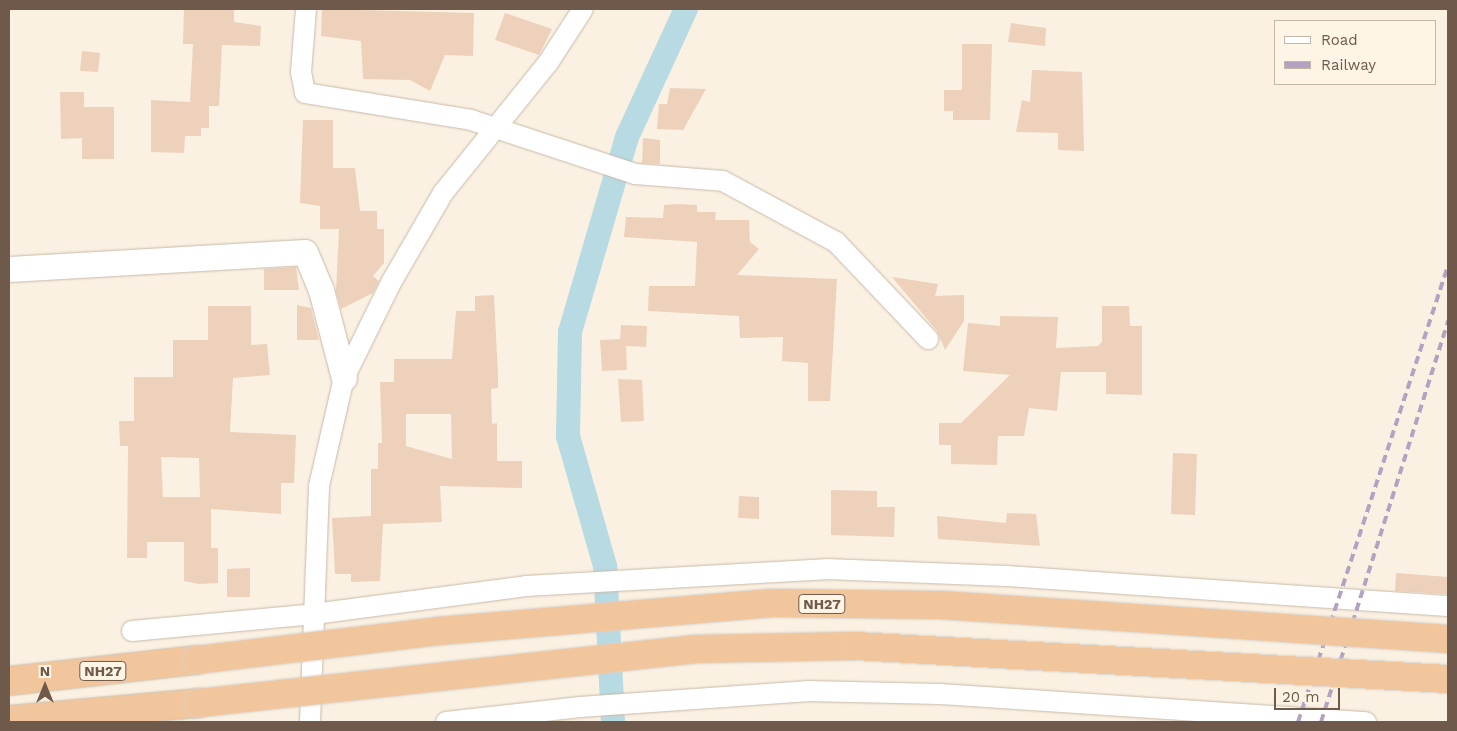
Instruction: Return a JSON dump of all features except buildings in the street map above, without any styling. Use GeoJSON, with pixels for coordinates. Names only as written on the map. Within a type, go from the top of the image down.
{"type":"FeatureCollection","features":[{"type":"Feature","properties":{"kind":"highway","name":"NH27"},"geometry":{"type":"LineString","coordinates":[[9,681],[439,631],[772,603],[941,605],[1448,639]]}},
{"type":"Feature","properties":{"kind":"highway"},"geometry":{"type":"LineString","coordinates":[[9,720],[199,704],[696,649],[855,646],[1448,679]]}},
{"type":"Feature","properties":{"kind":"street"},"geometry":{"type":"LineString","coordinates":[[306,9],[302,72],[306,93],[452,117],[495,128],[599,166],[634,174],[723,181],[836,242],[928,339]]}},
{"type":"Feature","properties":{"kind":"street"},"geometry":{"type":"LineString","coordinates":[[310,722],[319,486],[344,378],[392,281],[443,193],[548,63],[583,9]]}},
{"type":"Feature","properties":{"kind":"street"},"geometry":{"type":"LineString","coordinates":[[9,269],[305,252],[321,290],[344,378]]}},
{"type":"Feature","properties":{"kind":"street"},"geometry":{"type":"LineString","coordinates":[[132,631],[314,614],[526,586],[826,569],[1006,576],[1448,606]]}},
{"type":"Feature","properties":{"kind":"street"},"geometry":{"type":"LineString","coordinates":[[446,722],[623,704],[806,691],[940,694],[1366,722]]}},
{"type":"Feature","properties":{"kind":"waterway"},"geometry":{"type":"LineString","coordinates":[[613,722],[605,566],[568,436],[570,332],[627,137],[686,9]]}},
{"type":"Feature","properties":{"kind":"railway"},"geometry":{"type":"LineString","coordinates":[[1298,722],[1448,267]]}},
{"type":"Feature","properties":{"kind":"railway"},"geometry":{"type":"LineString","coordinates":[[1321,722],[1448,321]]}}]}
